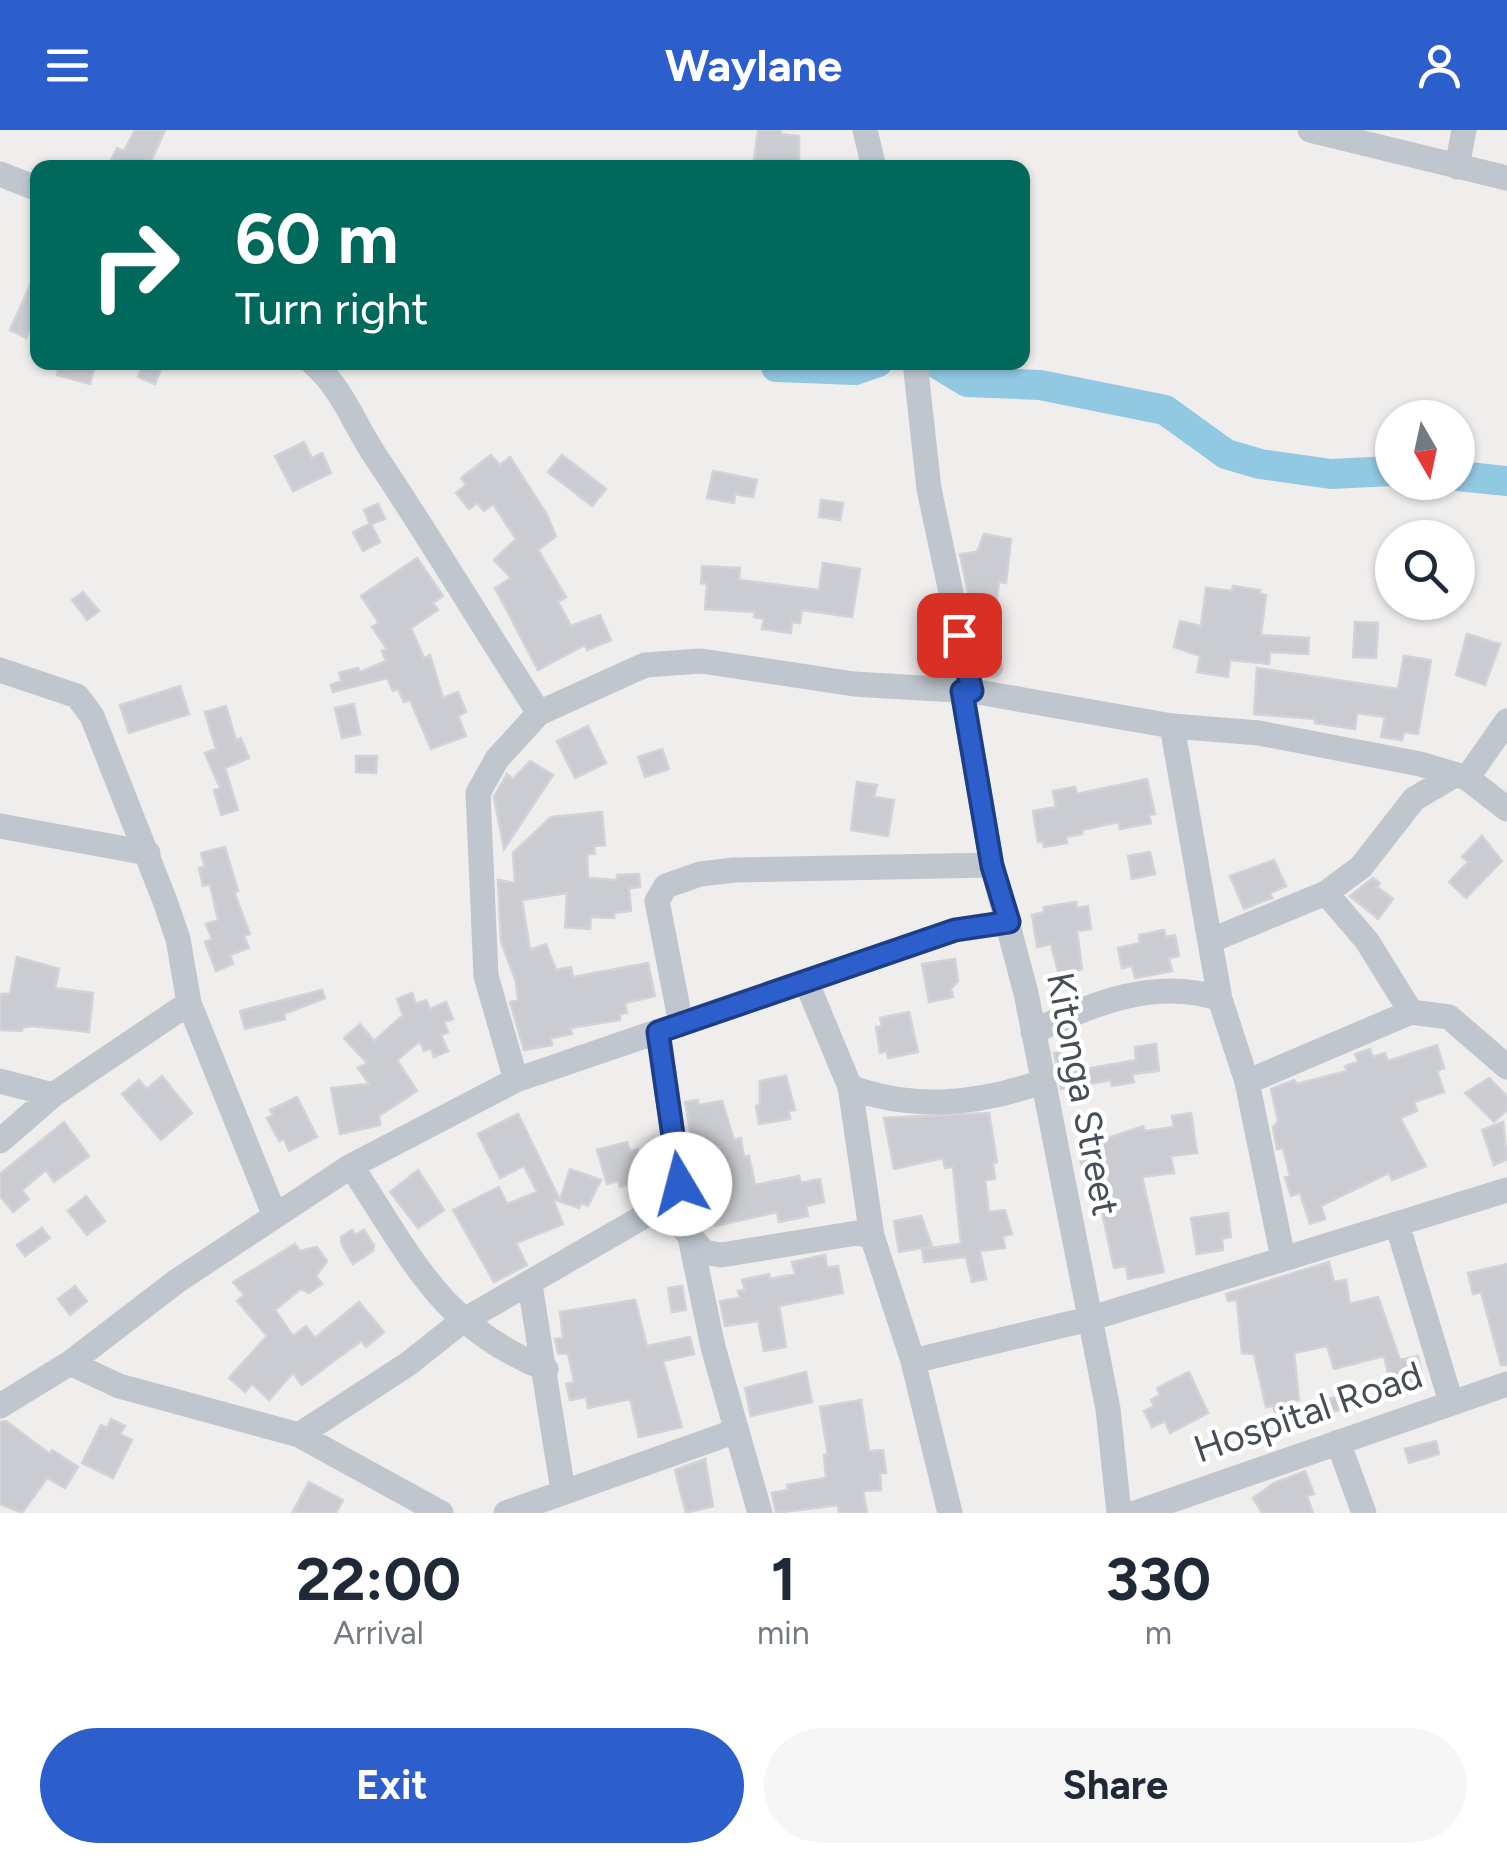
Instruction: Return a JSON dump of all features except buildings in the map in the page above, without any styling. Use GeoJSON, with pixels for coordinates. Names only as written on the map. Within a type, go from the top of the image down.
{"type":"FeatureCollection","features":[{"type":"Feature","properties":{"kind":"street"},"geometry":{"type":"LineString","coordinates":[[864,130],[872,160]]}},
{"type":"Feature","properties":{"kind":"street"},"geometry":{"type":"LineString","coordinates":[[1310,130],[1507,178]]}},
{"type":"Feature","properties":{"kind":"street"},"geometry":{"type":"LineString","coordinates":[[1457,167],[1464,130]]}},
{"type":"Feature","properties":{"kind":"street"},"geometry":{"type":"LineString","coordinates":[[0,174],[30,186]]}},
{"type":"Feature","properties":{"kind":"street"},"geometry":{"type":"LineString","coordinates":[[321,370],[335,382],[351,407],[374,454],[539,712]]}},
{"type":"Feature","properties":{"kind":"street","name":"Kitonga Street"},"geometry":{"type":"LineString","coordinates":[[916,370],[929,489],[967,691],[992,866],[1009,922],[1033,1032],[1108,1409],[1119,1513]]}},
{"type":"Feature","properties":{"kind":"street"},"geometry":{"type":"LineString","coordinates":[[516,1080],[486,976],[476,808],[485,776],[539,712],[646,666],[701,661],[854,684],[967,691],[1172,726],[1259,733],[1420,764],[1460,777],[1507,809]]}},
{"type":"Feature","properties":{"kind":"street"},"geometry":{"type":"LineString","coordinates":[[0,670],[77,696],[110,754],[178,939],[190,1003],[275,1216]]}},
{"type":"Feature","properties":{"kind":"street"},"geometry":{"type":"LineString","coordinates":[[1212,940],[1326,893],[1361,866],[1414,799],[1460,777],[1507,721]]}},
{"type":"Feature","properties":{"kind":"street"},"geometry":{"type":"LineString","coordinates":[[1172,726],[1220,999],[1247,1082],[1283,1258]]}},
{"type":"Feature","properties":{"kind":"street"},"geometry":{"type":"LineString","coordinates":[[0,826],[148,853]]}},
{"type":"Feature","properties":{"kind":"street"},"geometry":{"type":"LineString","coordinates":[[669,1212],[680,1184],[657,901],[666,886],[700,874],[736,870],[992,866]]}},
{"type":"Feature","properties":{"kind":"street"},"geometry":{"type":"LineString","coordinates":[[1326,893],[1367,942],[1412,1012]]}},
{"type":"Feature","properties":{"kind":"street"},"geometry":{"type":"LineString","coordinates":[[0,1406],[70,1363],[177,1281],[351,1166],[516,1080],[955,930],[1009,922]]}},
{"type":"Feature","properties":{"kind":"street"},"geometry":{"type":"LineString","coordinates":[[806,981],[850,1088],[872,1236],[914,1361],[950,1513]]}},
{"type":"Feature","properties":{"kind":"street"},"geometry":{"type":"LineString","coordinates":[[1033,1032],[1077,1011],[1127,996],[1172,989],[1220,999]]}},
{"type":"Feature","properties":{"kind":"street"},"geometry":{"type":"LineString","coordinates":[[0,1141],[52,1095],[190,1003]]}},
{"type":"Feature","properties":{"kind":"street"},"geometry":{"type":"LineString","coordinates":[[1247,1082],[1412,1012],[1449,1017],[1507,1067]]}},
{"type":"Feature","properties":{"kind":"street"},"geometry":{"type":"LineString","coordinates":[[0,1081],[52,1095]]}},
{"type":"Feature","properties":{"kind":"street"},"geometry":{"type":"LineString","coordinates":[[850,1088],[888,1102],[932,1105],[1042,1082]]}},
{"type":"Feature","properties":{"kind":"street"},"geometry":{"type":"LineString","coordinates":[[351,1166],[436,1293],[462,1322],[502,1351],[546,1369]]}},
{"type":"Feature","properties":{"kind":"street"},"geometry":{"type":"LineString","coordinates":[[914,1361],[1088,1319],[1507,1190]]}},
{"type":"Feature","properties":{"kind":"street"},"geometry":{"type":"LineString","coordinates":[[669,1212],[704,1252],[721,1255],[833,1234],[872,1236]]}},
{"type":"Feature","properties":{"kind":"street"},"geometry":{"type":"LineString","coordinates":[[299,1435],[408,1364],[462,1322],[648,1214],[669,1212]]}},
{"type":"Feature","properties":{"kind":"street"},"geometry":{"type":"LineString","coordinates":[[1396,1224],[1451,1402]]}},
{"type":"Feature","properties":{"kind":"street"},"geometry":{"type":"LineString","coordinates":[[690,1236],[736,1431],[760,1513]]}},
{"type":"Feature","properties":{"kind":"street"},"geometry":{"type":"LineString","coordinates":[[530,1285],[563,1491]]}},
{"type":"Feature","properties":{"kind":"street"},"geometry":{"type":"LineString","coordinates":[[70,1363],[119,1386],[299,1435],[422,1498],[441,1513]]}},
{"type":"Feature","properties":{"kind":"street","name":"Hospital Road"},"geometry":{"type":"LineString","coordinates":[[1135,1513],[1507,1384]]}},
{"type":"Feature","properties":{"kind":"street"},"geometry":{"type":"LineString","coordinates":[[506,1513],[563,1491],[608,1480],[736,1431]]}},
{"type":"Feature","properties":{"kind":"street"},"geometry":{"type":"LineString","coordinates":[[1338,1442],[1364,1513]]}},
{"type":"Feature","properties":{"kind":"waterway"},"geometry":{"type":"LineString","coordinates":[[947,370],[967,382],[1040,385],[1165,410],[1226,454],[1260,464],[1331,474],[1375,472]]}},
{"type":"Feature","properties":{"kind":"waterway"},"geometry":{"type":"LineString","coordinates":[[1475,478],[1507,481]]}},
{"type":"Feature","properties":{"kind":"route"},"geometry":{"type":"LineString","coordinates":[[680,1184],[658,1032],[955,930],[1009,922],[992,866],[962,691],[972,691],[959,635]]}}]}
